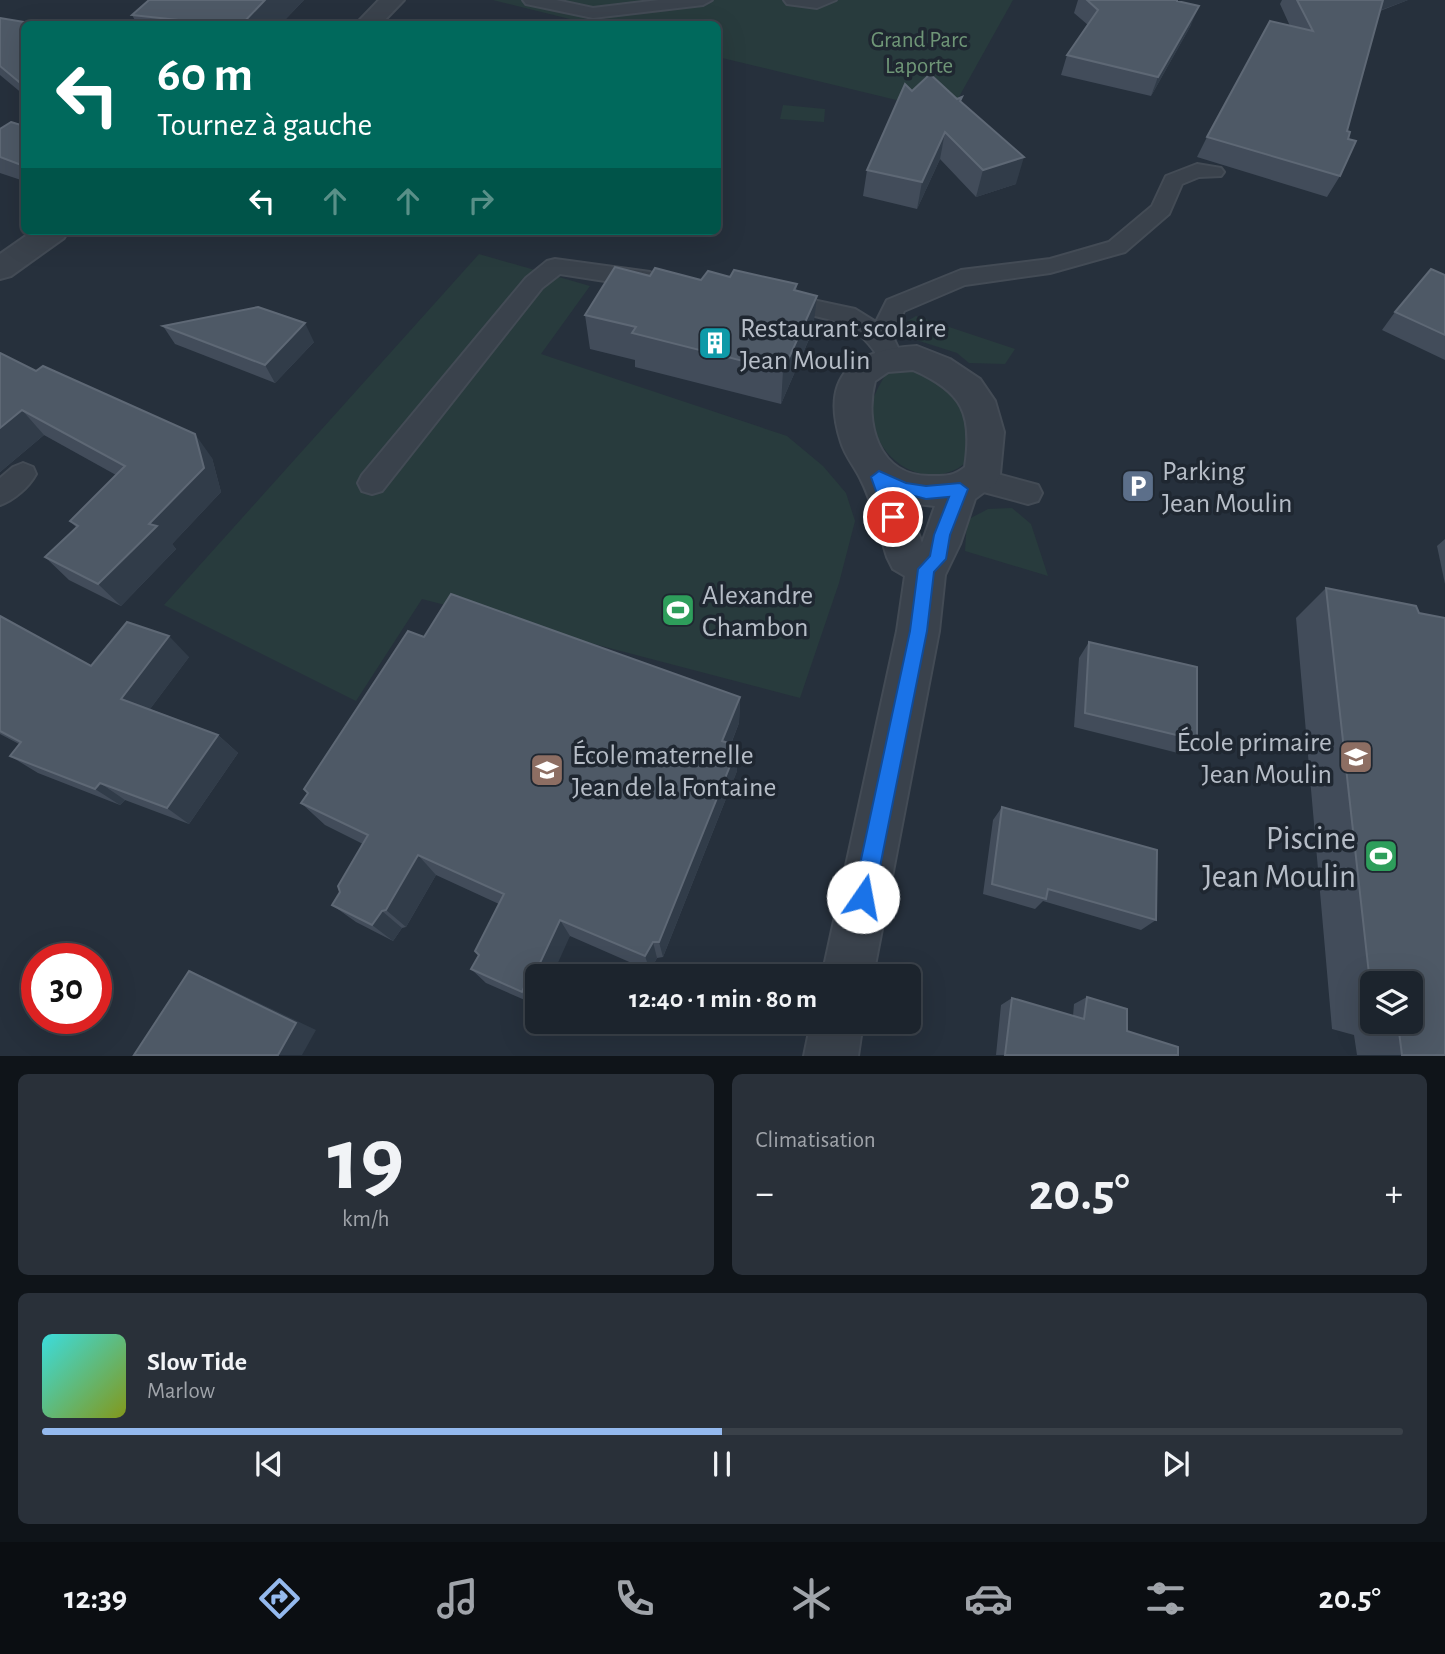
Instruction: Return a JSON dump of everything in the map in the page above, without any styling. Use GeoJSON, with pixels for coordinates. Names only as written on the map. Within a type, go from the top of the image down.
{"type":"FeatureCollection","features":[{"type":"Feature","properties":{"kind":"street"},"geometry":{"type":"LineString","coordinates":[[371,21],[392,0]]}},
{"type":"Feature","properties":{"kind":"street"},"geometry":{"type":"LineString","coordinates":[[0,269],[47,235]]}},
{"type":"Feature","properties":{"kind":"street"},"geometry":{"type":"LineString","coordinates":[[879,477],[903,488],[926,492],[968,484],[982,474],[988,447],[986,419],[970,388],[947,370],[887,348],[883,360],[861,374],[854,396],[853,421],[864,457],[879,477],[907,557],[926,569]]}},
{"type":"Feature","properties":{"kind":"street"},"geometry":{"type":"LineString","coordinates":[[849,964],[918,631],[926,569],[937,559],[942,535],[968,484]]}},
{"type":"Feature","properties":{"kind":"street"},"geometry":{"type":"LineString","coordinates":[[831,1055],[835,1034]]}},
{"type":"Feature","properties":{"kind":"lane"},"geometry":{"type":"LineString","coordinates":[[532,0],[593,13],[703,0]]}},
{"type":"Feature","properties":{"kind":"lane"},"geometry":{"type":"LineString","coordinates":[[793,0],[817,3],[827,0]]}},
{"type":"Feature","properties":{"kind":"lane"},"geometry":{"type":"LineString","coordinates":[[762,298],[847,315],[887,348],[895,306],[961,278],[1050,265],[1116,247],[1161,208],[1173,180],[1197,170],[1214,172]]}},
{"type":"Feature","properties":{"kind":"lane"},"geometry":{"type":"LineString","coordinates":[[372,483],[534,283],[555,266],[671,283]]}},
{"type":"Feature","properties":{"kind":"lane"},"geometry":{"type":"LineString","coordinates":[[0,494],[23,474]]}},
{"type":"Feature","properties":{"kind":"lane"},"geometry":{"type":"LineString","coordinates":[[968,484],[1028,493]]}},
{"type":"Feature","properties":{"kind":"green space","name":"Grand Parc Laporte"},"geometry":{"type":"Polygon","coordinates":[[[493,0],[1013,0],[950,113],[721,58],[721,21],[578,21],[493,0]]]}},
{"type":"Feature","properties":{"kind":"green space"},"geometry":{"type":"Polygon","coordinates":[[[783,105],[825,109],[824,122],[780,119],[783,105]]]}},
{"type":"Feature","properties":{"kind":"green space"},"geometry":{"type":"Polygon","coordinates":[[[479,254],[590,286],[541,354],[787,436],[823,466],[846,493],[855,521],[839,583],[800,698],[422,599],[356,701],[164,605],[479,254]]]}},
{"type":"Feature","properties":{"kind":"green space"},"geometry":{"type":"Polygon","coordinates":[[[916,316],[1015,349],[1005,364],[969,363],[957,353],[910,338],[902,324],[916,316]]]}},
{"type":"Feature","properties":{"kind":"green space"},"geometry":{"type":"Polygon","coordinates":[[[924,368],[973,411],[972,457],[957,469],[940,474],[923,474],[908,469],[894,459],[882,446],[874,430],[871,411],[875,396],[888,371],[924,368]]]}},
{"type":"Feature","properties":{"kind":"green space"},"geometry":{"type":"Polygon","coordinates":[[[1012,508],[1031,524],[1048,576],[965,551],[967,520],[988,509],[1012,508]]]}},
{"type":"Feature","properties":{"kind":"building"},"geometry":{"type":"Polygon","coordinates":[[[149,0],[265,0],[245,21],[188,21],[132,15],[149,0]]]}},
{"type":"Feature","properties":{"kind":"building"},"geometry":{"type":"Polygon","coordinates":[[[1087,0],[1177,0],[1199,6],[1158,77],[1067,55],[1098,10],[1087,0]]]}},
{"type":"Feature","properties":{"kind":"building"},"geometry":{"type":"Polygon","coordinates":[[[1297,0],[1383,0],[1347,131],[1350,132],[1348,139],[1356,141],[1340,176],[1207,137],[1270,21],[1313,31],[1297,0]]]}},
{"type":"Feature","properties":{"kind":"building"},"geometry":{"type":"Polygon","coordinates":[[[0,18],[21,22],[21,84],[0,66],[0,18]]]}},
{"type":"Feature","properties":{"kind":"building"},"geometry":{"type":"Polygon","coordinates":[[[930,74],[957,99],[962,97],[960,101],[1024,157],[983,170],[945,132],[922,182],[867,170],[905,84],[912,91],[930,74]]]}},
{"type":"Feature","properties":{"kind":"building"},"geometry":{"type":"Polygon","coordinates":[[[11,122],[21,125],[21,165],[0,157],[0,129],[11,122]]]}},
{"type":"Feature","properties":{"kind":"building"},"geometry":{"type":"Polygon","coordinates":[[[615,267],[650,276],[655,268],[701,280],[708,271],[730,277],[734,270],[797,284],[794,290],[817,296],[783,371],[632,333],[636,327],[585,315],[615,267]]]}},
{"type":"Feature","properties":{"kind":"building"},"geometry":{"type":"Polygon","coordinates":[[[1431,269],[1445,275],[1445,335],[1395,312],[1431,269]]]}},
{"type":"Feature","properties":{"kind":"building"},"geometry":{"type":"Polygon","coordinates":[[[258,307],[305,323],[265,365],[163,326],[258,307]]]}},
{"type":"Feature","properties":{"kind":"building"},"geometry":{"type":"Polygon","coordinates":[[[0,353],[36,371],[43,366],[195,434],[204,468],[149,524],[157,526],[98,584],[45,557],[78,526],[70,521],[125,466],[22,410],[0,428],[0,353]]]}},
{"type":"Feature","properties":{"kind":"building"},"geometry":{"type":"Polygon","coordinates":[[[1326,588],[1416,606],[1419,613],[1445,618],[1445,1055],[1402,1055],[1399,1034],[1423,1034],[1423,971],[1369,971],[1326,588]]]}},
{"type":"Feature","properties":{"kind":"building"},"geometry":{"type":"Polygon","coordinates":[[[451,594],[740,697],[722,741],[738,746],[659,942],[653,942],[645,956],[560,920],[540,964],[525,964],[525,985],[522,992],[471,969],[479,955],[475,951],[504,894],[418,855],[386,910],[382,911],[372,925],[332,905],[340,892],[338,886],[368,835],[301,803],[308,793],[304,789],[408,631],[424,637],[451,594]]]}},
{"type":"Feature","properties":{"kind":"building"},"geometry":{"type":"Polygon","coordinates":[[[0,616],[91,666],[127,622],[169,636],[121,699],[218,735],[167,808],[100,783],[95,789],[10,756],[21,742],[0,731],[0,616]]]}},
{"type":"Feature","properties":{"kind":"building"},"geometry":{"type":"Polygon","coordinates":[[[1089,642],[1197,667],[1197,740],[1085,713],[1089,642]]]}},
{"type":"Feature","properties":{"kind":"building"},"geometry":{"type":"Polygon","coordinates":[[[1002,807],[1157,850],[1156,920],[1048,889],[1046,899],[992,884],[1002,807]]]}},
{"type":"Feature","properties":{"kind":"building"},"geometry":{"type":"Polygon","coordinates":[[[189,971],[296,1023],[278,1055],[134,1055],[189,971]]]}},
{"type":"Feature","properties":{"kind":"building"},"geometry":{"type":"Polygon","coordinates":[[[1087,997],[1127,1009],[1127,1031],[1178,1047],[1178,1055],[1005,1055],[1012,998],[1084,1019],[1087,997]]]}},
{"type":"Feature","properties":{"kind":"place","name":"Restaurant scolaire Jean Moulin"},"geometry":{"type":"Point","coordinates":[715,343]}},
{"type":"Feature","properties":{"kind":"place","name":"Parking Jean Moulin"},"geometry":{"type":"Point","coordinates":[1138,486]}},
{"type":"Feature","properties":{"kind":"place","name":"Alexandre Chambon"},"geometry":{"type":"Point","coordinates":[678,610]}},
{"type":"Feature","properties":{"kind":"place","name":"École primaire Jean Moulin"},"geometry":{"type":"Point","coordinates":[1356,757]}},
{"type":"Feature","properties":{"kind":"place","name":"École maternelle Jean de la Fontaine"},"geometry":{"type":"Point","coordinates":[547,770]}},
{"type":"Feature","properties":{"kind":"place","name":"Piscine Jean Moulin"},"geometry":{"type":"Point","coordinates":[1381,856]}},
{"type":"Feature","properties":{"kind":"route"},"geometry":{"type":"LineString","coordinates":[[863,897],[924,600],[926,569],[937,559],[942,535],[960,489],[926,492],[903,488],[879,477],[893,517]]}}]}
